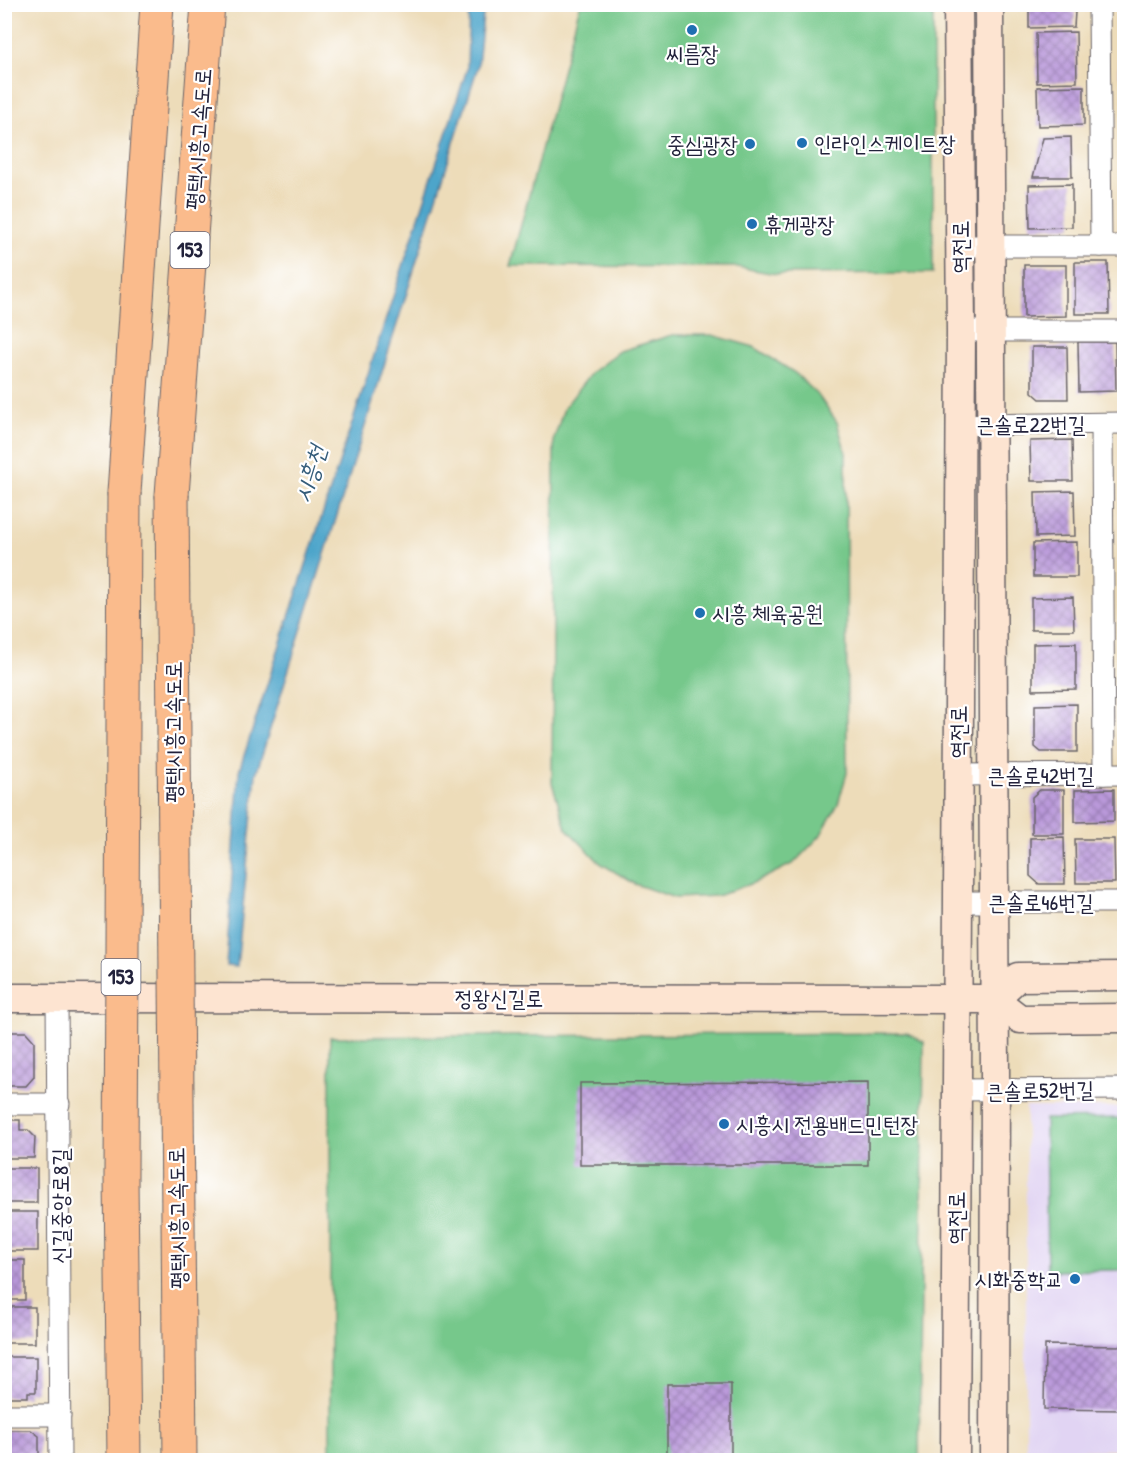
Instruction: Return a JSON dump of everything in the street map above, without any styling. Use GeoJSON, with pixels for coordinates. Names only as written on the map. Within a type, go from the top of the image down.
{"type":"FeatureCollection","features":[{"type":"Feature","properties":{"kind":"highway","name":"153"},"geometry":{"type":"LineString","coordinates":[[124,1461],[121,1177],[124,493],[158,4]]}},
{"type":"Feature","properties":{"kind":"highway","name":"평택시흥고속도로"},"geometry":{"type":"LineString","coordinates":[[180,1461],[172,495],[208,4]]}},
{"type":"Feature","properties":{"kind":"street","name":"역전로"},"geometry":{"type":"LineString","coordinates":[[955,1461],[961,331],[958,4]]}},
{"type":"Feature","properties":{"kind":"street","name":"역전로"},"geometry":{"type":"LineString","coordinates":[[989,4],[995,1090],[994,1461]]}},
{"type":"Feature","properties":{"kind":"street"},"geometry":{"type":"LineString","coordinates":[[1099,4],[1101,246]]}},
{"type":"Feature","properties":{"kind":"street"},"geometry":{"type":"LineString","coordinates":[[960,246],[1125,246]]}},
{"type":"Feature","properties":{"kind":"street"},"geometry":{"type":"LineString","coordinates":[[961,331],[1125,331]]}},
{"type":"Feature","properties":{"kind":"street","name":"큰솔로22번길"},"geometry":{"type":"LineString","coordinates":[[960,425],[1125,423]]}},
{"type":"Feature","properties":{"kind":"street","name":"큰솔로22번길"},"geometry":{"type":"LineString","coordinates":[[1102,424],[1114,774]]}},
{"type":"Feature","properties":{"kind":"street","name":"큰솔로42번길"},"geometry":{"type":"LineString","coordinates":[[958,775],[1114,774]]}},
{"type":"Feature","properties":{"kind":"street","name":"큰솔로46번길"},"geometry":{"type":"LineString","coordinates":[[957,902],[1125,902]]}},
{"type":"Feature","properties":{"kind":"street"},"geometry":{"type":"LineString","coordinates":[[1125,976],[1018,977],[994,999],[1020,1019],[1125,1018]]}},
{"type":"Feature","properties":{"kind":"street","name":"정왕신길로"},"geometry":{"type":"LineString","coordinates":[[4,998],[994,999]]}},
{"type":"Feature","properties":{"kind":"street","name":"신길중앙로8길"},"geometry":{"type":"LineString","coordinates":[[57,998],[60,1461]]}},
{"type":"Feature","properties":{"kind":"street","name":"큰솔로52번길"},"geometry":{"type":"LineString","coordinates":[[956,1090],[1125,1089]]}},
{"type":"Feature","properties":{"kind":"street"},"geometry":{"type":"LineString","coordinates":[[4,1104],[59,1104]]}},
{"type":"Feature","properties":{"kind":"street"},"geometry":{"type":"LineString","coordinates":[[4,1415],[60,1415]]}},
{"type":"Feature","properties":{"kind":"shaded area","name":"시화중학교"},"geometry":{"type":"Polygon","coordinates":[[[1026,1107],[1124,1107],[1124,1450],[1026,1451],[1026,1107]]]}},
{"type":"Feature","properties":{"kind":"green space"},"geometry":{"type":"Polygon","coordinates":[[[580,5],[933,5],[933,273],[776,274],[737,267],[510,266],[580,5]]]}},
{"type":"Feature","properties":{"kind":"green space","name":"시흥 체육공원"},"geometry":{"type":"Polygon","coordinates":[[[672,335],[712,335],[754,347],[795,373],[817,394],[837,422],[846,453],[847,773],[838,804],[820,836],[794,863],[758,881],[717,896],[675,898],[635,884],[600,863],[566,828],[552,783],[554,439],[564,408],[592,372],[620,351],[672,335]]]}},
{"type":"Feature","properties":{"kind":"green space"},"geometry":{"type":"Polygon","coordinates":[[[907,1033],[924,1042],[919,1460],[330,1460],[330,1037],[907,1033]]]}},
{"type":"Feature","properties":{"kind":"green space"},"geometry":{"type":"Polygon","coordinates":[[[1124,1118],[1124,1270],[1047,1271],[1045,1119],[1124,1118]]]}},
{"type":"Feature","properties":{"kind":"water"},"geometry":{"type":"Polygon","coordinates":[[[469,5],[484,5],[478,66],[256,774],[237,967],[226,966],[239,771],[467,69],[469,5]]]}},
{"type":"Feature","properties":{"kind":"building"},"geometry":{"type":"Polygon","coordinates":[[[1029,4],[1071,4],[1071,11],[1075,12],[1074,27],[1029,28],[1029,4]]]}},
{"type":"Feature","properties":{"kind":"building"},"geometry":{"type":"Polygon","coordinates":[[[1120,4],[1124,4],[1124,25],[1120,25],[1120,4]]]}},
{"type":"Feature","properties":{"kind":"building"},"geometry":{"type":"Polygon","coordinates":[[[1119,31],[1124,31],[1124,76],[1119,76],[1119,31]]]}},
{"type":"Feature","properties":{"kind":"building"},"geometry":{"type":"Polygon","coordinates":[[[1076,32],[1077,82],[1037,83],[1036,33],[1076,32]]]}},
{"type":"Feature","properties":{"kind":"building"},"geometry":{"type":"Polygon","coordinates":[[[1084,86],[1084,125],[1038,126],[1037,87],[1084,86]]]}},
{"type":"Feature","properties":{"kind":"building"},"geometry":{"type":"Polygon","coordinates":[[[1071,137],[1072,177],[1033,177],[1043,138],[1071,137]]]}},
{"type":"Feature","properties":{"kind":"building"},"geometry":{"type":"Polygon","coordinates":[[[1072,184],[1072,227],[1030,228],[1029,185],[1072,184]]]}},
{"type":"Feature","properties":{"kind":"building"},"geometry":{"type":"Polygon","coordinates":[[[1075,262],[1108,262],[1109,314],[1075,314],[1075,262]]]}},
{"type":"Feature","properties":{"kind":"building"},"geometry":{"type":"Polygon","coordinates":[[[1024,265],[1066,265],[1066,316],[1024,317],[1024,265]]]}},
{"type":"Feature","properties":{"kind":"building"},"geometry":{"type":"Polygon","coordinates":[[[1078,342],[1115,342],[1116,391],[1079,392],[1078,342]]]}},
{"type":"Feature","properties":{"kind":"building"},"geometry":{"type":"Polygon","coordinates":[[[1032,347],[1067,347],[1068,399],[1040,399],[1032,392],[1032,347]]]}},
{"type":"Feature","properties":{"kind":"building"},"geometry":{"type":"Polygon","coordinates":[[[1072,440],[1073,481],[1031,481],[1030,441],[1072,440]]]}},
{"type":"Feature","properties":{"kind":"building"},"geometry":{"type":"Polygon","coordinates":[[[1074,491],[1075,536],[1036,537],[1035,492],[1074,491]]]}},
{"type":"Feature","properties":{"kind":"building"},"geometry":{"type":"Polygon","coordinates":[[[1121,527],[1124,527],[1124,560],[1122,560],[1121,527]]]}},
{"type":"Feature","properties":{"kind":"building"},"geometry":{"type":"Polygon","coordinates":[[[1077,542],[1077,577],[1033,577],[1033,543],[1077,542]]]}},
{"type":"Feature","properties":{"kind":"building"},"geometry":{"type":"Polygon","coordinates":[[[1121,574],[1124,574],[1124,614],[1122,614],[1121,574]]]}},
{"type":"Feature","properties":{"kind":"building"},"geometry":{"type":"Polygon","coordinates":[[[1073,597],[1074,630],[1031,630],[1031,598],[1073,597]]]}},
{"type":"Feature","properties":{"kind":"building"},"geometry":{"type":"Polygon","coordinates":[[[1122,620],[1124,620],[1124,652],[1122,652],[1122,620]]]}},
{"type":"Feature","properties":{"kind":"building"},"geometry":{"type":"Polygon","coordinates":[[[1076,643],[1076,689],[1033,690],[1033,644],[1076,643]]]}},
{"type":"Feature","properties":{"kind":"building"},"geometry":{"type":"Polygon","coordinates":[[[1077,704],[1077,752],[1041,752],[1035,747],[1035,705],[1077,704]]]}},
{"type":"Feature","properties":{"kind":"building"},"geometry":{"type":"Polygon","coordinates":[[[1114,789],[1114,821],[1075,822],[1075,790],[1114,789]]]}},
{"type":"Feature","properties":{"kind":"building"},"geometry":{"type":"Polygon","coordinates":[[[1040,790],[1064,790],[1064,834],[1032,834],[1032,797],[1040,790]]]}},
{"type":"Feature","properties":{"kind":"building"},"geometry":{"type":"Polygon","coordinates":[[[1064,837],[1065,884],[1039,884],[1030,876],[1030,838],[1064,837]]]}},
{"type":"Feature","properties":{"kind":"building"},"geometry":{"type":"Polygon","coordinates":[[[1075,839],[1114,839],[1115,883],[1076,883],[1075,839]]]}},
{"type":"Feature","properties":{"kind":"building"},"geometry":{"type":"Polygon","coordinates":[[[4,1032],[26,1032],[34,1041],[34,1077],[26,1086],[4,1086],[4,1032]]]}},
{"type":"Feature","properties":{"kind":"building","name":"시흥시 전용배드민턴장"},"geometry":{"type":"Polygon","coordinates":[[[868,1082],[868,1165],[580,1165],[580,1083],[868,1082]]]}},
{"type":"Feature","properties":{"kind":"building"},"geometry":{"type":"Polygon","coordinates":[[[5,1120],[20,1120],[20,1130],[28,1130],[35,1137],[34,1158],[5,1158],[5,1120]]]}},
{"type":"Feature","properties":{"kind":"building"},"geometry":{"type":"Polygon","coordinates":[[[4,1168],[37,1168],[37,1203],[4,1203],[4,1168]]]}},
{"type":"Feature","properties":{"kind":"building"},"geometry":{"type":"Polygon","coordinates":[[[4,1212],[38,1212],[38,1251],[4,1251],[4,1212]]]}},
{"type":"Feature","properties":{"kind":"building"},"geometry":{"type":"Polygon","coordinates":[[[4,1260],[25,1260],[25,1300],[4,1300],[4,1260]]]}},
{"type":"Feature","properties":{"kind":"building"},"geometry":{"type":"Polygon","coordinates":[[[4,1307],[35,1307],[35,1343],[4,1343],[4,1307]]]}},
{"type":"Feature","properties":{"kind":"building"},"geometry":{"type":"Polygon","coordinates":[[[1045,1345],[1124,1346],[1124,1410],[1044,1409],[1045,1345]]]}},
{"type":"Feature","properties":{"kind":"building"},"geometry":{"type":"Polygon","coordinates":[[[5,1357],[36,1357],[36,1392],[28,1392],[28,1397],[5,1397],[5,1357]]]}},
{"type":"Feature","properties":{"kind":"building"},"geometry":{"type":"Polygon","coordinates":[[[667,1384],[731,1384],[731,1460],[667,1460],[667,1384]]]}},
{"type":"Feature","properties":{"kind":"building"},"geometry":{"type":"Polygon","coordinates":[[[4,1430],[31,1430],[39,1436],[39,1460],[4,1460],[4,1430]]]}},
{"type":"Feature","properties":{"kind":"place","name":"씨름장"},"geometry":{"type":"Point","coordinates":[692,30]}},
{"type":"Feature","properties":{"kind":"place","name":"인라인스케이트장"},"geometry":{"type":"Point","coordinates":[802,143]}},
{"type":"Feature","properties":{"kind":"place","name":"중심광장"},"geometry":{"type":"Point","coordinates":[750,144]}},
{"type":"Feature","properties":{"kind":"place","name":"휴게광장"},"geometry":{"type":"Point","coordinates":[752,224]}},
{"type":"Feature","properties":{"kind":"place","name":"시흥 체육공원"},"geometry":{"type":"Point","coordinates":[700,613]}},
{"type":"Feature","properties":{"kind":"place","name":"시흥시 전용배드민턴장"},"geometry":{"type":"Point","coordinates":[724,1124]}},
{"type":"Feature","properties":{"kind":"place","name":"시화중학교"},"geometry":{"type":"Point","coordinates":[1075,1279]}},
{"type":"Feature","properties":{"kind":"water label","name":"시흥천"},"geometry":{"type":"Point","coordinates":[310,474]}}]}
